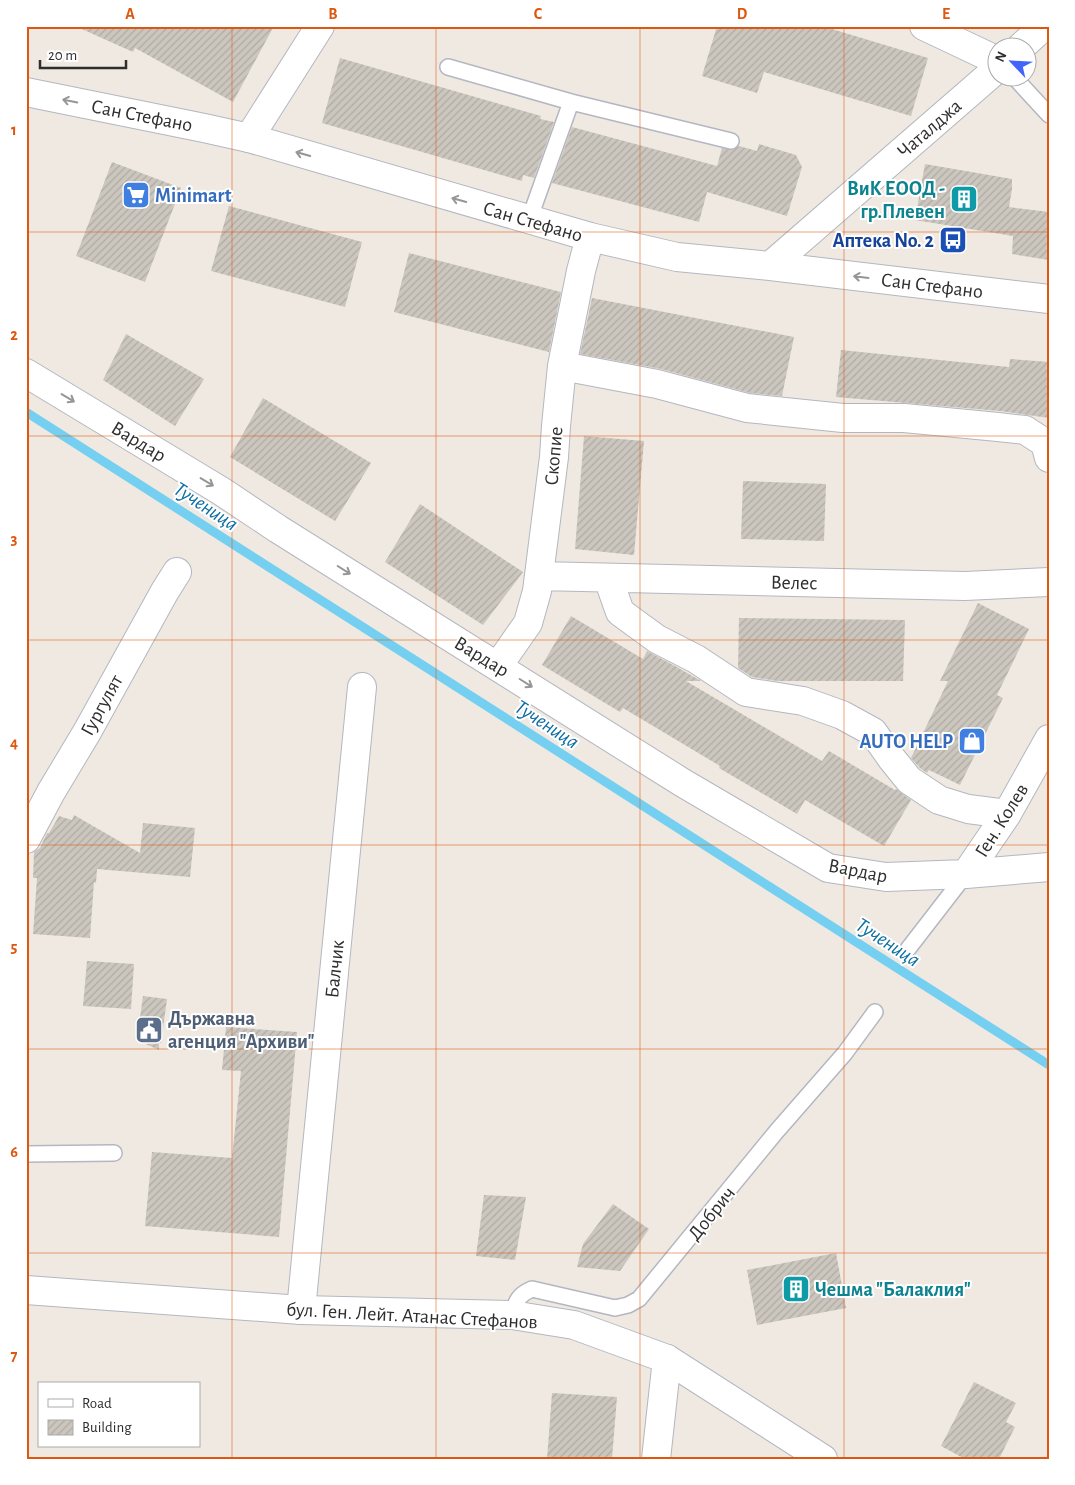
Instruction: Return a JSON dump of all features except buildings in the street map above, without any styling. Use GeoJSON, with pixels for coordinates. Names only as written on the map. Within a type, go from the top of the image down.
{"type":"FeatureCollection","features":[{"type":"Feature","properties":{"kind":"street"},"geometry":{"type":"LineString","coordinates":[[249,138],[320,26]]}},
{"type":"Feature","properties":{"kind":"street"},"geometry":{"type":"LineString","coordinates":[[924,26],[988,56]]}},
{"type":"Feature","properties":{"kind":"street"},"geometry":{"type":"LineString","coordinates":[[1031,38],[1044,26]]}},
{"type":"Feature","properties":{"kind":"street","name":"Чаталджа"},"geometry":{"type":"LineString","coordinates":[[770,266],[988,77]]}},
{"type":"Feature","properties":{"kind":"street","name":"Сан Стефано"},"geometry":{"type":"LineString","coordinates":[[26,92],[249,138],[590,237],[677,257],[1049,299]]}},
{"type":"Feature","properties":{"kind":"street","name":"Скопие"},"geometry":{"type":"LineString","coordinates":[[498,666],[528,623],[537,591],[554,457],[562,366],[581,271],[590,237]]}},
{"type":"Feature","properties":{"kind":"street"},"geometry":{"type":"LineString","coordinates":[[562,366],[657,384],[747,408],[843,418],[904,418],[1025,430],[1044,443],[1049,458]]}},
{"type":"Feature","properties":{"kind":"street","name":"Вардар"},"geometry":{"type":"LineString","coordinates":[[26,373],[221,491],[278,529],[684,783],[828,868],[886,877],[966,874],[1049,867]]}},
{"type":"Feature","properties":{"kind":"street","name":"Гургулят"},"geometry":{"type":"LineString","coordinates":[[26,840],[51,792],[177,572]]}},
{"type":"Feature","properties":{"kind":"street","name":"Велес"},"geometry":{"type":"LineString","coordinates":[[539,576],[965,586],[1049,582]]}},
{"type":"Feature","properties":{"kind":"street"},"geometry":{"type":"LineString","coordinates":[[608,578],[620,612],[657,639],[696,659],[746,692],[803,701],[842,715],[874,732],[892,759],[910,780],[939,800],[968,809],[1007,814]]}},
{"type":"Feature","properties":{"kind":"street","name":"Балчик"},"geometry":{"type":"LineString","coordinates":[[301,1310],[362,687]]}},
{"type":"Feature","properties":{"kind":"street","name":"Ген. Колев"},"geometry":{"type":"LineString","coordinates":[[966,874],[1007,814],[1049,740]]}},
{"type":"Feature","properties":{"kind":"street","name":"бул. Ген. Лейт. Атанас Стефанов"},"geometry":{"type":"LineString","coordinates":[[26,1290],[301,1310],[512,1315],[574,1325],[667,1359],[823,1459]]}},
{"type":"Feature","properties":{"kind":"street"},"geometry":{"type":"LineString","coordinates":[[656,1459],[667,1359]]}},
{"type":"Feature","properties":{"kind":"lane"},"geometry":{"type":"LineString","coordinates":[[448,67],[571,102],[731,141]]}},
{"type":"Feature","properties":{"kind":"lane"},"geometry":{"type":"LineString","coordinates":[[1024,88],[1049,115]]}},
{"type":"Feature","properties":{"kind":"lane"},"geometry":{"type":"LineString","coordinates":[[529,220],[571,102]]}},
{"type":"Feature","properties":{"kind":"lane"},"geometry":{"type":"LineString","coordinates":[[908,950],[966,874]]}},
{"type":"Feature","properties":{"kind":"lane","name":"Добрич"},"geometry":{"type":"LineString","coordinates":[[512,1315],[516,1302],[522,1293],[532,1289],[615,1308],[628,1305],[639,1299],[776,1132],[845,1053],[875,1012]]}},
{"type":"Feature","properties":{"kind":"lane"},"geometry":{"type":"LineString","coordinates":[[26,1154],[114,1153]]}},
{"type":"Feature","properties":{"kind":"waterway","name":"Тученица"},"geometry":{"type":"LineString","coordinates":[[26,412],[1049,1065]]}},
{"type":"Feature","properties":{"kind":"place","name":"Minimart"},"geometry":{"type":"Point","coordinates":[136,195]}},
{"type":"Feature","properties":{"kind":"place","name":"ВиК ЕООД - гр.Плевен"},"geometry":{"type":"Point","coordinates":[964,199]}},
{"type":"Feature","properties":{"kind":"place","name":"Аптека No. 2"},"geometry":{"type":"Point","coordinates":[953,240]}},
{"type":"Feature","properties":{"kind":"place","name":"AUTO HELP"},"geometry":{"type":"Point","coordinates":[972,741]}},
{"type":"Feature","properties":{"kind":"place","name":"Държавна агенция \"Архиви\""},"geometry":{"type":"Point","coordinates":[149,1030]}},
{"type":"Feature","properties":{"kind":"place","name":"Чешма \"Балаклия\""},"geometry":{"type":"Point","coordinates":[796,1289]}}]}
